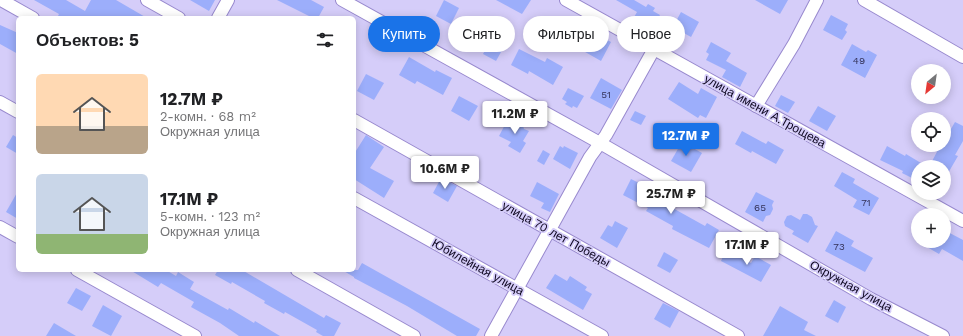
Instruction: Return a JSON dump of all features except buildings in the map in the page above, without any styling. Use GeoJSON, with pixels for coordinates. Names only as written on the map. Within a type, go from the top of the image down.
{"type":"FeatureCollection","features":[{"type":"Feature","properties":{"kind":"street"},"geometry":{"type":"LineString","coordinates":[[1,0],[29,16]]}},
{"type":"Feature","properties":{"kind":"street"},"geometry":{"type":"LineString","coordinates":[[147,0],[175,16]]}},
{"type":"Feature","properties":{"kind":"street"},"geometry":{"type":"LineString","coordinates":[[219,16],[228,0]]}},
{"type":"Feature","properties":{"kind":"street","name":"Окружная улица"},"geometry":{"type":"LineString","coordinates":[[342,0],[600,143],[871,299],[942,336]]}},
{"type":"Feature","properties":{"kind":"street","name":"улица имени А.Трощева"},"geometry":{"type":"LineString","coordinates":[[566,0],[617,28]]}},
{"type":"Feature","properties":{"kind":"street"},"geometry":{"type":"LineString","coordinates":[[756,106],[794,44],[817,0]]}},
{"type":"Feature","properties":{"kind":"street"},"geometry":{"type":"LineString","coordinates":[[864,0],[963,57]]}},
{"type":"Feature","properties":{"kind":"street"},"geometry":{"type":"LineString","coordinates":[[491,336],[590,157],[600,143],[652,52]]}},
{"type":"Feature","properties":{"kind":"street","name":"улица имени А.Трощева"},"geometry":{"type":"LineString","coordinates":[[659,52],[963,221]]}},
{"type":"Feature","properties":{"kind":"street"},"geometry":{"type":"LineString","coordinates":[[0,102],[16,111]]}},
{"type":"Feature","properties":{"kind":"street","name":"улица 70 лет Победы"},"geometry":{"type":"LineString","coordinates":[[356,121],[738,336]]}},
{"type":"Feature","properties":{"kind":"street","name":"Юбилейная улица"},"geometry":{"type":"LineString","coordinates":[[356,199],[602,336]]}},
{"type":"Feature","properties":{"kind":"street"},"geometry":{"type":"LineString","coordinates":[[0,227],[16,236]]}},
{"type":"Feature","properties":{"kind":"street"},"geometry":{"type":"LineString","coordinates":[[81,272],[194,336]]}},
{"type":"Feature","properties":{"kind":"street"},"geometry":{"type":"LineString","coordinates":[[301,272],[414,336]]}}]}
